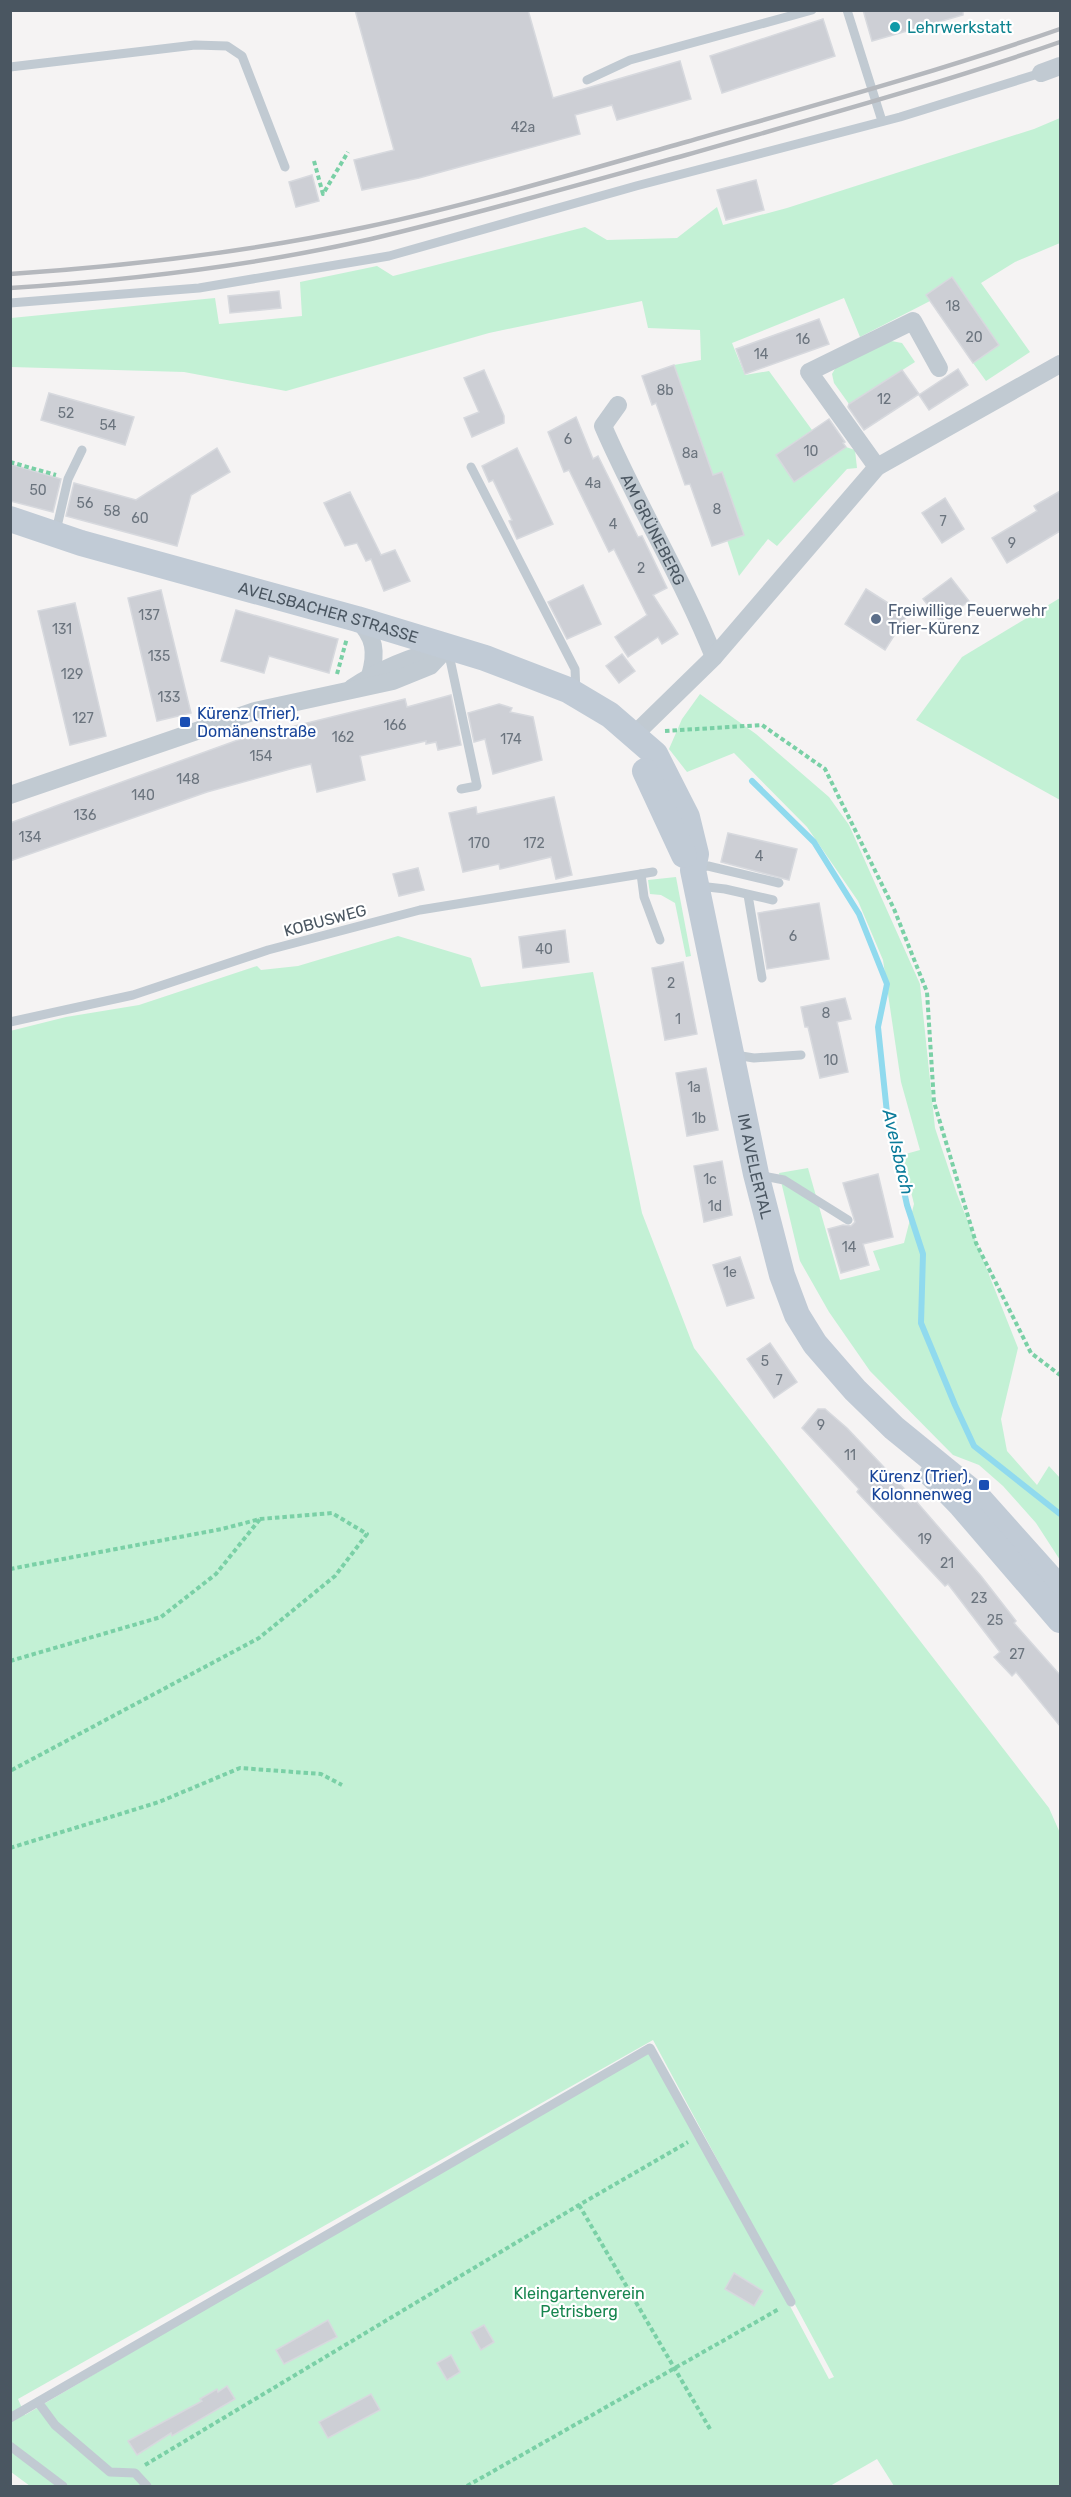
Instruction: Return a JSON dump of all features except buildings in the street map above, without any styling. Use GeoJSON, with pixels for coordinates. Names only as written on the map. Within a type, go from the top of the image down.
{"type":"FeatureCollection","features":[{"type":"Feature","properties":{"kind":"main road","name":"AVELSBACHER STRASSE"},"geometry":{"type":"LineString","coordinates":[[10,519],[81,543],[355,626],[447,648],[521,670],[576,694],[610,715],[633,736]]}},
{"type":"Feature","properties":{"kind":"main road","name":"IM AVELERTAL"},"geometry":{"type":"LineString","coordinates":[[633,736],[634,750],[640,764],[653,784],[695,878],[756,1174],[782,1275],[797,1315],[815,1344],[855,1390],[894,1428],[975,1494],[1054,1582]]}},
{"type":"Feature","properties":{"kind":"main road","name":"IM AVELERTAL"},"geometry":{"type":"LineString","coordinates":[[894,1428],[920,1464],[969,1514],[1060,1620]]}},
{"type":"Feature","properties":{"kind":"street"},"geometry":{"type":"LineString","coordinates":[[1041,73],[1060,66]]}},
{"type":"Feature","properties":{"kind":"street"},"geometry":{"type":"LineString","coordinates":[[877,467],[809,372],[914,321],[939,368]]}},
{"type":"Feature","properties":{"kind":"street"},"geometry":{"type":"LineString","coordinates":[[633,736],[714,657],[877,467],[1060,364]]}},
{"type":"Feature","properties":{"kind":"street","name":"AM GRÜNEBERG"},"geometry":{"type":"LineString","coordinates":[[618,405],[603,426],[621,466],[694,607],[714,657]]}},
{"type":"Feature","properties":{"kind":"street"},"geometry":{"type":"LineString","coordinates":[[355,626],[369,633],[374,644],[375,654],[370,676]]}},
{"type":"Feature","properties":{"kind":"street"},"geometry":{"type":"LineString","coordinates":[[10,795],[255,711],[370,676],[417,655],[447,648]]}},
{"type":"Feature","properties":{"kind":"street"},"geometry":{"type":"LineString","coordinates":[[348,682],[374,688],[430,666],[447,648]]}},
{"type":"Feature","properties":{"kind":"lane"},"geometry":{"type":"LineString","coordinates":[[587,80],[630,60],[812,10]]}},
{"type":"Feature","properties":{"kind":"lane"},"geometry":{"type":"LineString","coordinates":[[847,10],[882,122]]}},
{"type":"Feature","properties":{"kind":"lane"},"geometry":{"type":"LineString","coordinates":[[10,67],[195,45],[227,46],[242,56],[285,167]]}},
{"type":"Feature","properties":{"kind":"lane"},"geometry":{"type":"LineString","coordinates":[[10,303],[199,288],[389,256],[636,186],[882,122],[1041,73]]}},
{"type":"Feature","properties":{"kind":"lane"},"geometry":{"type":"LineString","coordinates":[[55,534],[68,479],[82,450]]}},
{"type":"Feature","properties":{"kind":"lane"},"geometry":{"type":"LineString","coordinates":[[471,467],[575,669],[576,694]]}},
{"type":"Feature","properties":{"kind":"lane"},"geometry":{"type":"LineString","coordinates":[[447,648],[477,786],[461,789]]}},
{"type":"Feature","properties":{"kind":"lane"},"geometry":{"type":"LineString","coordinates":[[772,900],[695,878],[708,866],[779,883]]}},
{"type":"Feature","properties":{"kind":"lane","name":"KOBUSWEG"},"geometry":{"type":"LineString","coordinates":[[10,1022],[133,995],[268,950],[420,910],[653,872]]}},
{"type":"Feature","properties":{"kind":"lane"},"geometry":{"type":"LineString","coordinates":[[640,874],[644,897],[660,940]]}},
{"type":"Feature","properties":{"kind":"lane"},"geometry":{"type":"LineString","coordinates":[[748,895],[762,978]]}},
{"type":"Feature","properties":{"kind":"lane"},"geometry":{"type":"LineString","coordinates":[[732,1054],[754,1058],[801,1055]]}},
{"type":"Feature","properties":{"kind":"lane"},"geometry":{"type":"LineString","coordinates":[[756,1174],[784,1180],[848,1220]]}},
{"type":"Feature","properties":{"kind":"lane"},"geometry":{"type":"LineString","coordinates":[[10,2418],[650,2048],[791,2302]]}},
{"type":"Feature","properties":{"kind":"lane"},"geometry":{"type":"LineString","coordinates":[[38,2402],[55,2425],[110,2472],[135,2473],[147,2487]]}},
{"type":"Feature","properties":{"kind":"lane"},"geometry":{"type":"LineString","coordinates":[[10,2446],[63,2487]]}},
{"type":"Feature","properties":{"kind":"path"},"geometry":{"type":"LineString","coordinates":[[314,161],[323,194],[348,152]]}},
{"type":"Feature","properties":{"kind":"path"},"geometry":{"type":"LineString","coordinates":[[10,462],[68,479]]}},
{"type":"Feature","properties":{"kind":"path"},"geometry":{"type":"LineString","coordinates":[[348,682],[336,676],[349,633],[355,626]]}},
{"type":"Feature","properties":{"kind":"path"},"geometry":{"type":"LineString","coordinates":[[664,731],[762,725],[825,769],[894,909],[927,992],[934,1102],[976,1243],[1031,1353],[1060,1375]]}},
{"type":"Feature","properties":{"kind":"path"},"geometry":{"type":"LineString","coordinates":[[10,1569],[222,1529],[260,1519],[332,1513],[367,1534],[335,1576],[259,1638],[10,1771]]}},
{"type":"Feature","properties":{"kind":"path"},"geometry":{"type":"LineString","coordinates":[[10,1661],[161,1617],[216,1574],[260,1519]]}},
{"type":"Feature","properties":{"kind":"path"},"geometry":{"type":"LineString","coordinates":[[10,1848],[159,1802],[240,1768],[321,1774],[342,1785]]}},
{"type":"Feature","properties":{"kind":"path"},"geometry":{"type":"LineString","coordinates":[[135,2473],[151,2460],[699,2136]]}},
{"type":"Feature","properties":{"kind":"path"},"geometry":{"type":"LineString","coordinates":[[579,2205],[710,2429]]}},
{"type":"Feature","properties":{"kind":"path"},"geometry":{"type":"LineString","coordinates":[[467,2487],[791,2302]]}},
{"type":"Feature","properties":{"kind":"green space"},"geometry":{"type":"Polygon","coordinates":[[[1060,118],[1060,243],[1015,262],[981,283],[1030,352],[986,381],[973,363],[999,345],[952,277],[926,295],[930,301],[860,337],[844,298],[732,343],[745,375],[769,371],[812,430],[776,455],[846,447],[855,450],[857,468],[847,469],[777,546],[768,539],[739,576],[727,540],[713,475],[674,365],[701,360],[700,330],[648,328],[642,301],[489,333],[286,391],[184,372],[11,367],[11,318],[215,298],[219,324],[302,316],[300,282],[377,266],[393,276],[585,227],[607,240],[677,238],[717,207],[723,225],[787,208],[1034,129],[1060,118]]]}},
{"type":"Feature","properties":{"kind":"green space"},"geometry":{"type":"Polygon","coordinates":[[[886,340],[902,343],[915,362],[849,404],[834,383],[832,374],[839,362],[886,340]]]}},
{"type":"Feature","properties":{"kind":"green space"},"geometry":{"type":"Polygon","coordinates":[[[1060,598],[1060,800],[916,720],[962,657],[1060,598]]]}},
{"type":"Feature","properties":{"kind":"green space"},"geometry":{"type":"Polygon","coordinates":[[[700,694],[756,734],[829,797],[849,825],[920,984],[935,1128],[957,1194],[1018,1348],[1001,1419],[1007,1451],[1037,1485],[1049,1466],[1060,1478],[1060,1560],[1036,1523],[1003,1486],[979,1465],[953,1455],[870,1371],[829,1312],[800,1261],[779,1173],[808,1168],[840,1280],[880,1270],[873,1251],[904,1243],[914,1204],[902,1155],[920,1150],[901,1082],[883,960],[858,901],[807,827],[734,753],[687,772],[669,749],[682,719],[700,694]]]}},
{"type":"Feature","properties":{"kind":"green space"},"geometry":{"type":"Polygon","coordinates":[[[676,877],[691,956],[686,957],[675,903],[661,895],[650,894],[648,880],[676,877]]]}},
{"type":"Feature","properties":{"kind":"green space","name":"Kleingartenverein Petrisberg"},"geometry":{"type":"Polygon","coordinates":[[[398,936],[471,958],[481,987],[593,972],[642,1213],[694,1348],[1049,1808],[1060,1833],[1060,2486],[894,2486],[877,2459],[830,2486],[30,2486],[11,2472],[10,1031],[66,1017],[139,1005],[257,966],[261,970],[298,966],[398,936]],[[653,2040],[18,2399],[25,2415],[651,2046],[829,2379],[834,2377],[653,2040]]]}},
{"type":"Feature","properties":{"kind":"waterway","name":"Avelsbach"},"geometry":{"type":"LineString","coordinates":[[752,781],[814,842],[859,914],[887,984],[878,1027],[887,1113],[907,1205],[923,1254],[921,1323],[955,1405],[974,1446],[1060,1514]]}},
{"type":"Feature","properties":{"kind":"railway"},"geometry":{"type":"LineString","coordinates":[[10,274],[100,267],[233,251],[322,236],[406,218],[526,187],[827,102],[1060,29]]}},
{"type":"Feature","properties":{"kind":"railway"},"geometry":{"type":"LineString","coordinates":[[10,288],[192,271],[327,249],[371,239],[686,155],[921,87],[1060,42]]}},
{"type":"Feature","properties":{"kind":"place","name":"Lehrwerkstatt"},"geometry":{"type":"Point","coordinates":[895,27]}},
{"type":"Feature","properties":{"kind":"place","name":"Freiwillige Feuerwehr Trier-Kürenz"},"geometry":{"type":"Point","coordinates":[876,619]}},
{"type":"Feature","properties":{"kind":"place","name":"Kürenz (Trier), Domänenstraße"},"geometry":{"type":"Point","coordinates":[185,722]}},
{"type":"Feature","properties":{"kind":"place","name":"Kürenz (Trier), Kolonnenweg"},"geometry":{"type":"Point","coordinates":[984,1485]}}]}
